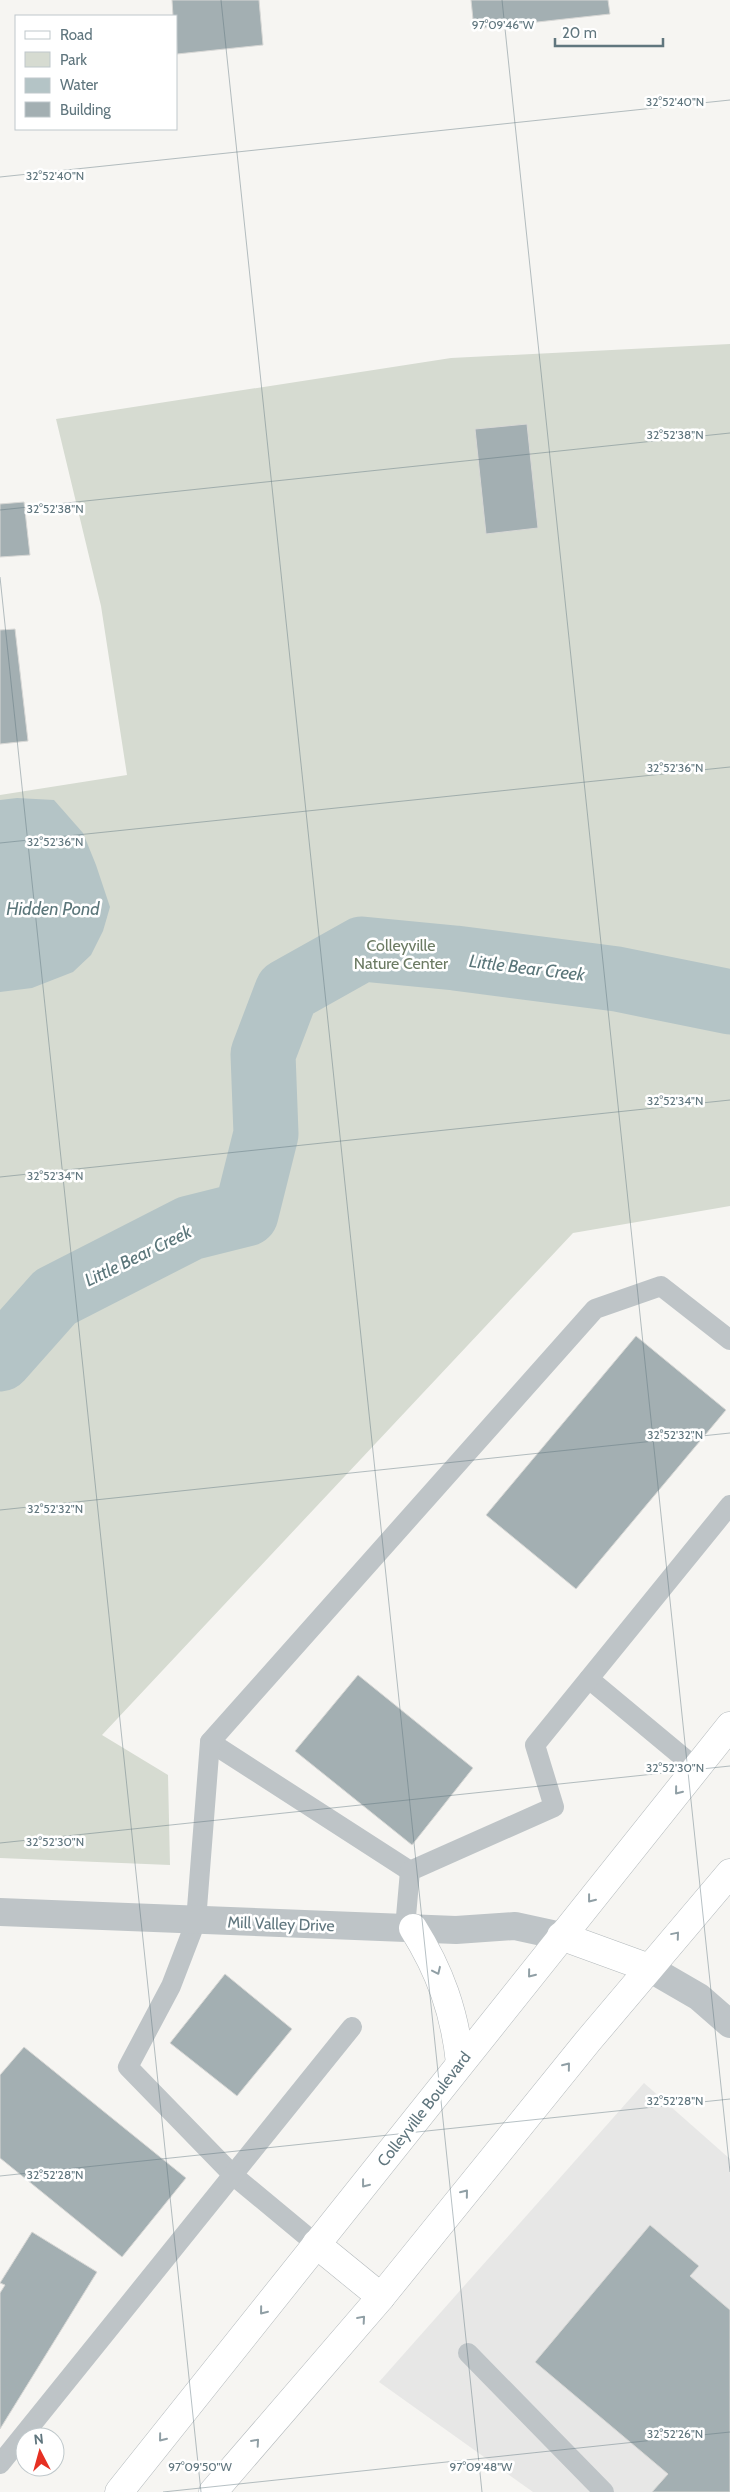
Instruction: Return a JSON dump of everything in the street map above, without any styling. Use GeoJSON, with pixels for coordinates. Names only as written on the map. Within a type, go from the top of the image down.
{"type":"FeatureCollection","features":[{"type":"Feature","properties":{"kind":"main road","name":"Colleyville Boulevard"},"geometry":{"type":"LineString","coordinates":[[118,2492],[730,1726]]}},
{"type":"Feature","properties":{"kind":"main road"},"geometry":{"type":"LineString","coordinates":[[213,2492],[381,2297],[649,1968],[730,1873]]}},
{"type":"Feature","properties":{"kind":"main road"},"geometry":{"type":"LineString","coordinates":[[409,1928],[442,1982],[452,2010],[460,2063]]}},
{"type":"Feature","properties":{"kind":"main road"},"geometry":{"type":"LineString","coordinates":[[561,1936],[649,1968]]}},
{"type":"Feature","properties":{"kind":"main road"},"geometry":{"type":"LineString","coordinates":[[316,2244],[381,2297]]}},
{"type":"Feature","properties":{"kind":"street","name":"Mill Valley Drive"},"geometry":{"type":"LineString","coordinates":[[0,1912],[456,1930],[515,1926],[561,1936]]}},
{"type":"Feature","properties":{"kind":"street"},"geometry":{"type":"LineString","coordinates":[[649,1968],[699,1997],[730,2024]]}},
{"type":"Feature","properties":{"kind":"lane"},"geometry":{"type":"LineString","coordinates":[[316,2244],[234,2176],[128,2067],[171,1986],[196,1921],[210,1742],[595,1309],[661,1286],[730,1340]]}},
{"type":"Feature","properties":{"kind":"lane"},"geometry":{"type":"LineString","coordinates":[[410,1870],[554,1807],[535,1745],[730,1505]]}},
{"type":"Feature","properties":{"kind":"lane"},"geometry":{"type":"LineString","coordinates":[[589,1679],[696,1768]]}},
{"type":"Feature","properties":{"kind":"lane"},"geometry":{"type":"LineString","coordinates":[[210,1742],[410,1870]]}},
{"type":"Feature","properties":{"kind":"lane"},"geometry":{"type":"LineString","coordinates":[[409,1928],[410,1870]]}},
{"type":"Feature","properties":{"kind":"lane"},"geometry":{"type":"LineString","coordinates":[[0,2464],[234,2176],[352,2027]]}},
{"type":"Feature","properties":{"kind":"lane"},"geometry":{"type":"LineString","coordinates":[[468,2353],[604,2492]]}},
{"type":"Feature","properties":{"kind":"shaded area"},"geometry":{"type":"Polygon","coordinates":[[[644,2083],[730,2159],[730,2492],[533,2492],[379,2382],[644,2083]]]}},
{"type":"Feature","properties":{"kind":"green space","name":"Colleyville Nature Center"},"geometry":{"type":"Polygon","coordinates":[[[730,344],[730,1206],[573,1233],[102,1735],[168,1775],[170,1865],[0,1858],[0,795],[127,775],[101,606],[56,419],[451,358],[730,344]]]}},
{"type":"Feature","properties":{"kind":"water","name":"Hidden Pond"},"geometry":{"type":"Polygon","coordinates":[[[17,798],[54,800],[83,833],[110,907],[103,931],[91,955],[73,972],[32,988],[0,992],[0,800],[17,798]]]}},
{"type":"Feature","properties":{"kind":"building"},"geometry":{"type":"Polygon","coordinates":[[[172,0],[259,0],[263,45],[178,54],[178,15],[173,15],[172,0]]]}},
{"type":"Feature","properties":{"kind":"building"},"geometry":{"type":"Polygon","coordinates":[[[471,0],[608,0],[610,14],[474,29],[471,0]]]}},
{"type":"Feature","properties":{"kind":"building"},"geometry":{"type":"Polygon","coordinates":[[[527,424],[538,528],[486,534],[475,429],[527,424]]]}},
{"type":"Feature","properties":{"kind":"building"},"geometry":{"type":"Polygon","coordinates":[[[24,502],[30,555],[0,557],[0,504],[24,502]]]}},
{"type":"Feature","properties":{"kind":"building"},"geometry":{"type":"Polygon","coordinates":[[[15,629],[28,741],[0,744],[0,630],[15,629]]]}},
{"type":"Feature","properties":{"kind":"building"},"geometry":{"type":"Polygon","coordinates":[[[636,1336],[726,1410],[576,1589],[486,1515],[636,1336]]]}},
{"type":"Feature","properties":{"kind":"building"},"geometry":{"type":"Polygon","coordinates":[[[358,1675],[473,1768],[412,1845],[295,1751],[358,1675]]]}},
{"type":"Feature","properties":{"kind":"building"},"geometry":{"type":"Polygon","coordinates":[[[225,1974],[292,2029],[237,2096],[170,2043],[225,1974]]]}},
{"type":"Feature","properties":{"kind":"building"},"geometry":{"type":"Polygon","coordinates":[[[24,2047],[186,2178],[122,2257],[0,2158],[0,2075],[24,2047]]]}},
{"type":"Feature","properties":{"kind":"building"},"geometry":{"type":"Polygon","coordinates":[[[650,2225],[699,2266],[690,2276],[730,2310],[730,2492],[652,2492],[668,2474],[535,2362],[650,2225]]]}},
{"type":"Feature","properties":{"kind":"building"},"geometry":{"type":"Polygon","coordinates":[[[32,2232],[97,2272],[0,2429],[0,2293],[5,2285],[0,2283],[32,2232]]]}},
{"type":"Feature","properties":{"kind":"waterway","name":"Little Bear Creek"},"geometry":{"type":"LineString","coordinates":[[0,1359],[55,1297],[190,1228],[246,1214],[266,1134],[263,1054],[287,991],[362,949],[455,958],[617,979],[730,1002]]}}]}
